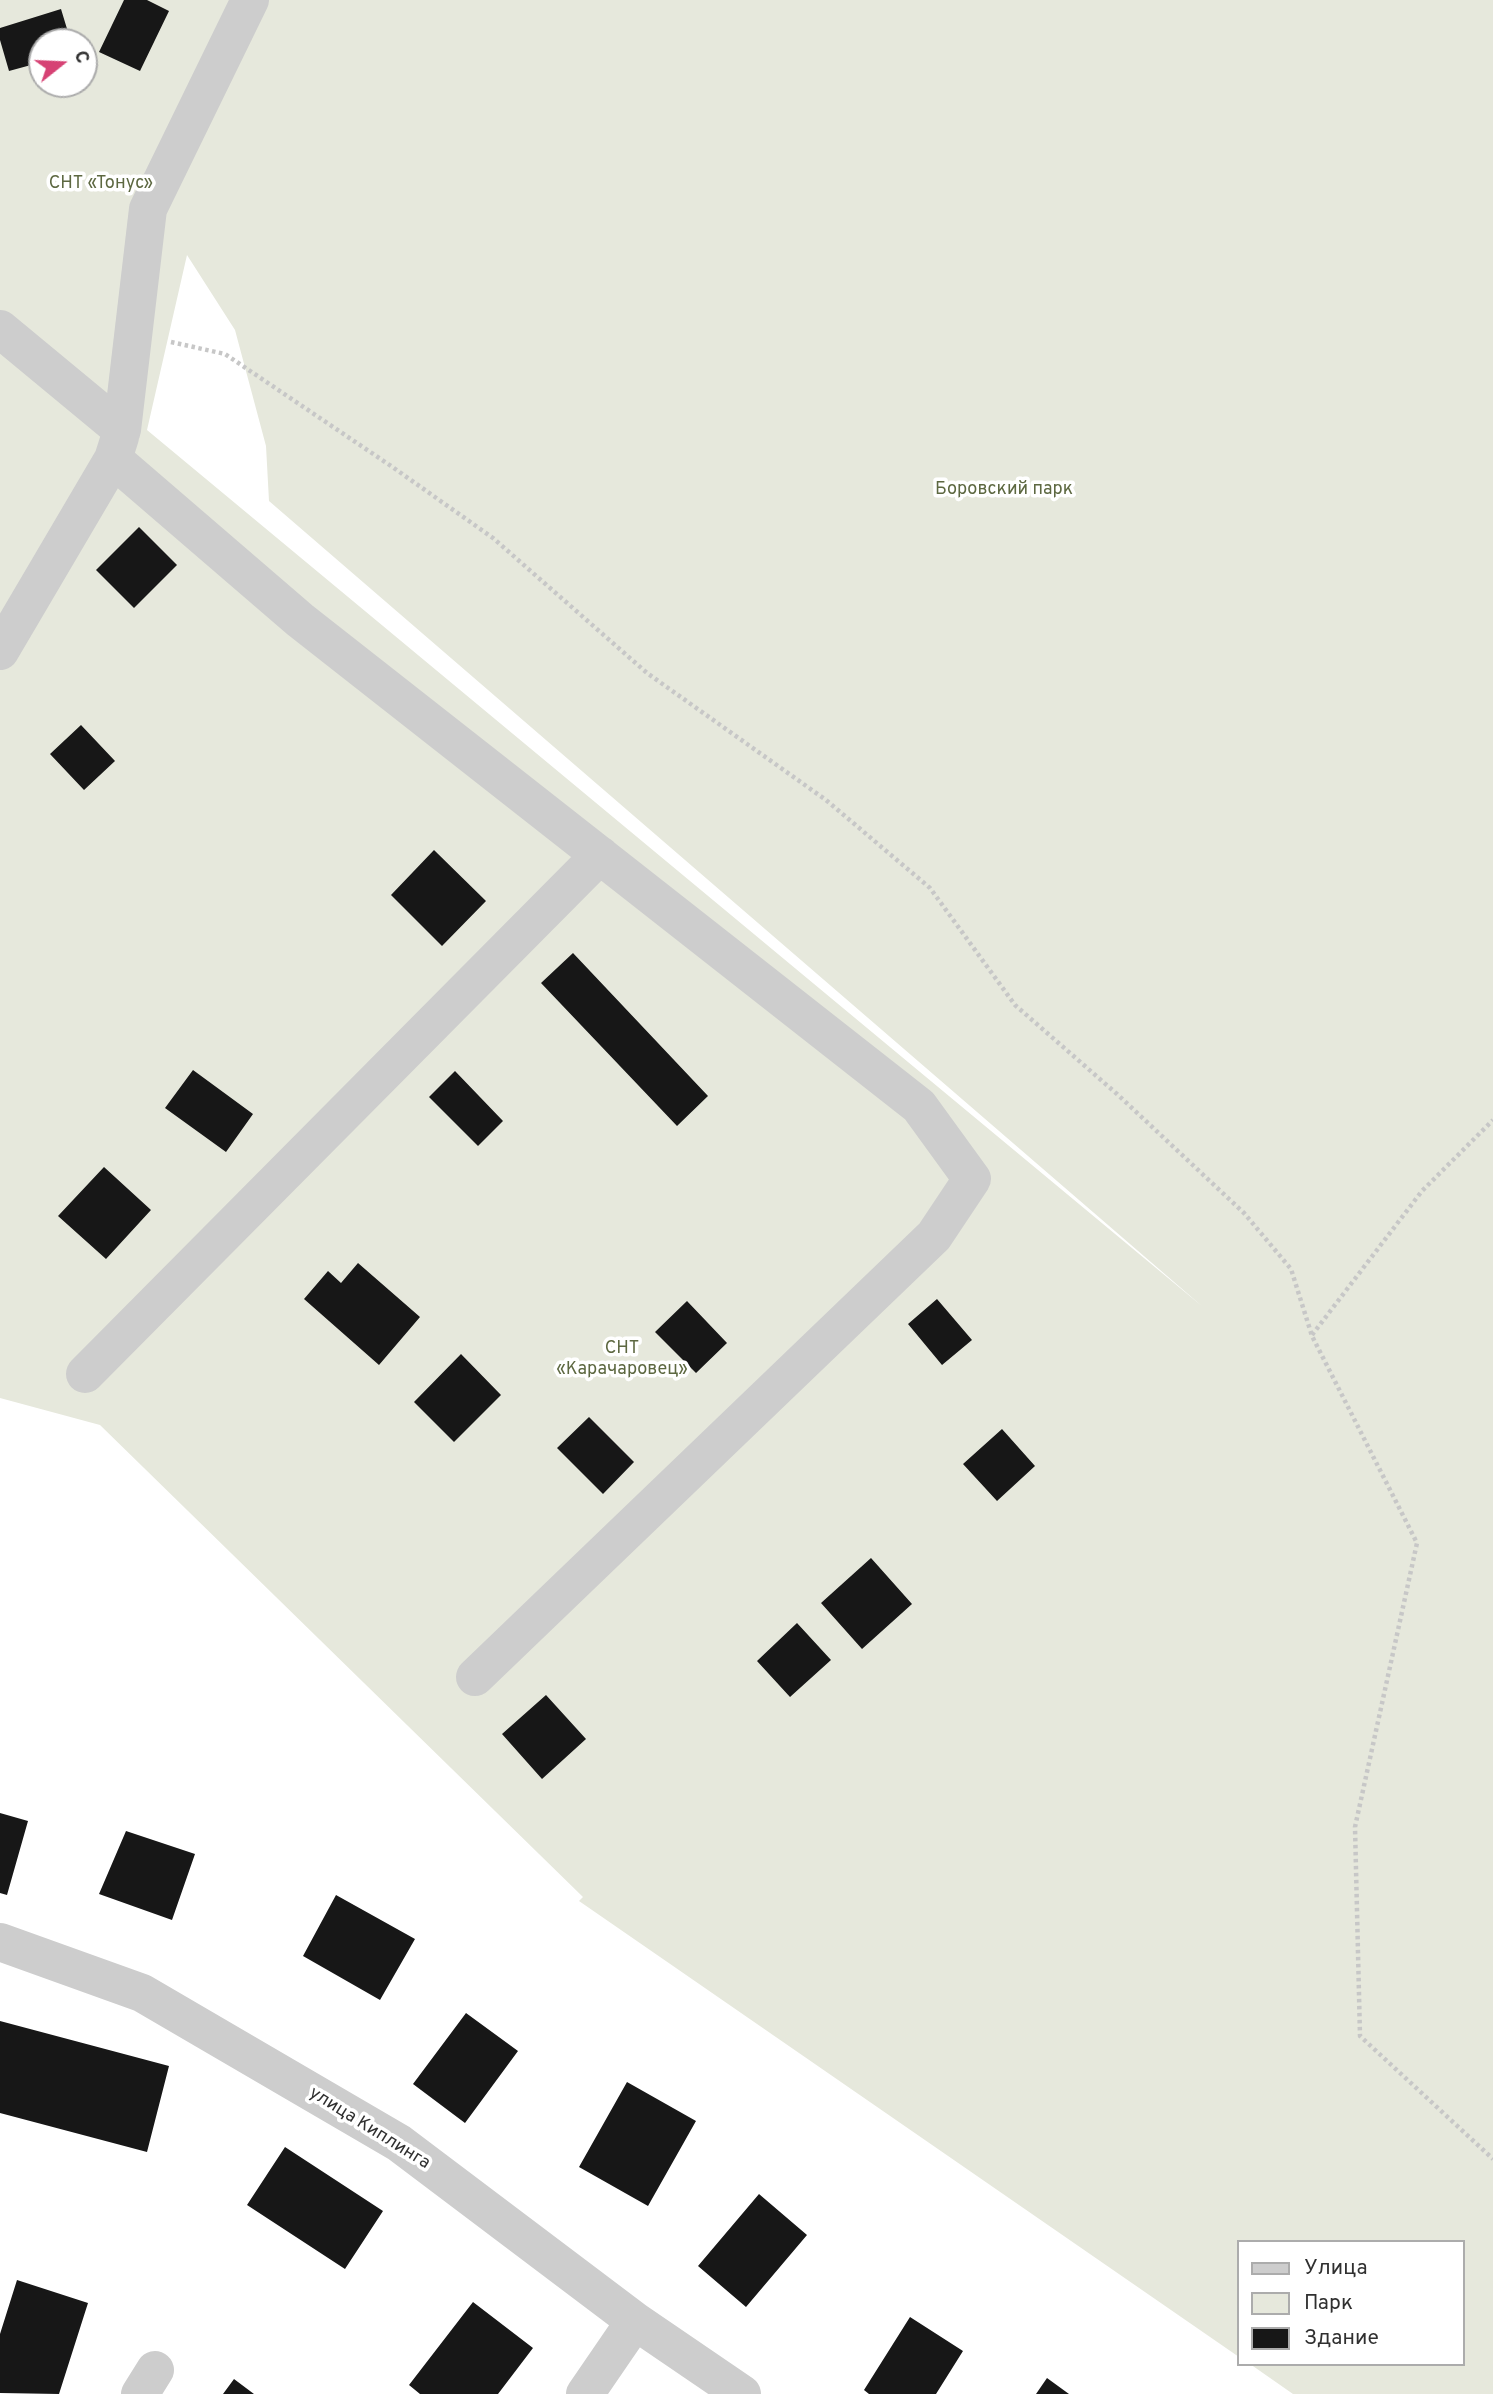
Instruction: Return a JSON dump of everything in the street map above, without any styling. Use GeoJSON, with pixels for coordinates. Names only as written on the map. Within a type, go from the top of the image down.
{"type":"FeatureCollection","features":[{"type":"Feature","properties":{"kind":"street"},"geometry":{"type":"LineString","coordinates":[[0,651],[117,444],[148,209],[250,0]]}},
{"type":"Feature","properties":{"kind":"street"},"geometry":{"type":"LineString","coordinates":[[0,329],[300,620],[919,1105],[972,1179],[934,1236],[475,1677]]}},
{"type":"Feature","properties":{"kind":"street"},"geometry":{"type":"LineString","coordinates":[[85,1374],[600,855]]}},
{"type":"Feature","properties":{"kind":"street","name":"улица Киплинга"},"geometry":{"type":"LineString","coordinates":[[0,1942],[142,1993],[399,2143],[635,2321],[741,2394]]}},
{"type":"Feature","properties":{"kind":"street"},"geometry":{"type":"LineString","coordinates":[[585,2394],[635,2321]]}},
{"type":"Feature","properties":{"kind":"path"},"geometry":{"type":"LineString","coordinates":[[133,334],[225,354],[317,415],[493,538],[647,673],[826,800],[930,888],[1015,1004],[1108,1086],[1244,1213],[1291,1269],[1312,1336],[1418,1543],[1355,1827],[1360,2036],[1493,2159]]}},
{"type":"Feature","properties":{"kind":"path"},"geometry":{"type":"LineString","coordinates":[[1312,1336],[1422,1191],[1493,1120]]}},
{"type":"Feature","properties":{"kind":"green space","name":"Боровский парк"},"geometry":{"type":"Polygon","coordinates":[[[0,0],[1493,0],[1493,2394],[1293,2394],[1253,2366],[1465,2366],[1465,2240],[1238,2240],[1238,2356],[579,1901],[583,1897],[100,1425],[0,1398],[0,0]],[[187,255],[147,430],[1203,1307],[269,501],[266,446],[235,330],[187,255]]]}},
{"type":"Feature","properties":{"kind":"building"},"geometry":{"type":"Polygon","coordinates":[[[124,0],[147,0],[169,11],[140,71],[99,52],[124,0]]]}},
{"type":"Feature","properties":{"kind":"building"},"geometry":{"type":"Polygon","coordinates":[[[61,9],[67,28],[28,28],[28,66],[9,71],[0,40],[0,28],[61,9]]]}},
{"type":"Feature","properties":{"kind":"building"},"geometry":{"type":"Polygon","coordinates":[[[139,527],[177,565],[134,608],[96,570],[139,527]]]}},
{"type":"Feature","properties":{"kind":"building"},"geometry":{"type":"Polygon","coordinates":[[[81,725],[115,761],[84,790],[50,754],[81,725]]]}},
{"type":"Feature","properties":{"kind":"building"},"geometry":{"type":"Polygon","coordinates":[[[434,850],[486,901],[442,946],[391,895],[434,850]]]}},
{"type":"Feature","properties":{"kind":"building"},"geometry":{"type":"Polygon","coordinates":[[[573,953],[708,1096],[677,1126],[541,983],[573,953]]]}},
{"type":"Feature","properties":{"kind":"building"},"geometry":{"type":"Polygon","coordinates":[[[193,1070],[253,1114],[226,1152],[165,1108],[193,1070]]]}},
{"type":"Feature","properties":{"kind":"building"},"geometry":{"type":"Polygon","coordinates":[[[455,1071],[503,1121],[478,1146],[429,1097],[455,1071]]]}},
{"type":"Feature","properties":{"kind":"building"},"geometry":{"type":"Polygon","coordinates":[[[104,1167],[151,1210],[106,1259],[58,1216],[104,1167]]]}},
{"type":"Feature","properties":{"kind":"building"},"geometry":{"type":"Polygon","coordinates":[[[358,1263],[420,1317],[379,1365],[304,1299],[328,1271],[341,1283],[358,1263]]]}},
{"type":"Feature","properties":{"kind":"building"},"geometry":{"type":"Polygon","coordinates":[[[937,1299],[972,1340],[942,1365],[908,1324],[937,1299]]]}},
{"type":"Feature","properties":{"kind":"building"},"geometry":{"type":"Polygon","coordinates":[[[687,1301],[727,1343],[696,1373],[655,1332],[687,1301]]]}},
{"type":"Feature","properties":{"kind":"building"},"geometry":{"type":"Polygon","coordinates":[[[461,1354],[501,1395],[454,1442],[414,1402],[461,1354]]]}},
{"type":"Feature","properties":{"kind":"building"},"geometry":{"type":"Polygon","coordinates":[[[589,1417],[634,1462],[603,1494],[557,1448],[589,1417]]]}},
{"type":"Feature","properties":{"kind":"building"},"geometry":{"type":"Polygon","coordinates":[[[1002,1429],[1035,1466],[997,1501],[963,1464],[1002,1429]]]}},
{"type":"Feature","properties":{"kind":"building"},"geometry":{"type":"Polygon","coordinates":[[[871,1558],[912,1604],[862,1649],[821,1603],[871,1558]]]}},
{"type":"Feature","properties":{"kind":"building"},"geometry":{"type":"Polygon","coordinates":[[[797,1623],[831,1660],[790,1697],[757,1661],[797,1623]]]}},
{"type":"Feature","properties":{"kind":"building"},"geometry":{"type":"Polygon","coordinates":[[[546,1695],[586,1739],[542,1779],[502,1734],[546,1695]]]}},
{"type":"Feature","properties":{"kind":"building"},"geometry":{"type":"Polygon","coordinates":[[[0,1813],[28,1821],[7,1895],[0,1893],[0,1813]]]}},
{"type":"Feature","properties":{"kind":"building"},"geometry":{"type":"Polygon","coordinates":[[[126,1831],[195,1854],[172,1920],[99,1894],[126,1831]]]}},
{"type":"Feature","properties":{"kind":"building"},"geometry":{"type":"Polygon","coordinates":[[[336,1895],[415,1939],[380,2000],[303,1956],[336,1895]]]}},
{"type":"Feature","properties":{"kind":"building"},"geometry":{"type":"Polygon","coordinates":[[[466,2013],[518,2051],[465,2123],[413,2084],[466,2013]]]}},
{"type":"Feature","properties":{"kind":"building"},"geometry":{"type":"Polygon","coordinates":[[[0,2021],[169,2066],[147,2152],[0,2113],[0,2021]]]}},
{"type":"Feature","properties":{"kind":"building"},"geometry":{"type":"Polygon","coordinates":[[[627,2082],[696,2121],[648,2206],[579,2167],[627,2082]]]}},
{"type":"Feature","properties":{"kind":"building"},"geometry":{"type":"Polygon","coordinates":[[[285,2147],[383,2211],[345,2269],[247,2205],[285,2147]]]}},
{"type":"Feature","properties":{"kind":"building"},"geometry":{"type":"Polygon","coordinates":[[[759,2194],[807,2235],[746,2307],[698,2266],[759,2194]]]}},
{"type":"Feature","properties":{"kind":"building"},"geometry":{"type":"Polygon","coordinates":[[[17,2280],[88,2303],[59,2394],[0,2393],[0,2334],[17,2280]]]}},
{"type":"Feature","properties":{"kind":"building"},"geometry":{"type":"Polygon","coordinates":[[[473,2302],[533,2348],[498,2394],[420,2394],[409,2385],[473,2302]]]}},
{"type":"Feature","properties":{"kind":"building"},"geometry":{"type":"Polygon","coordinates":[[[910,2317],[963,2351],[936,2394],[869,2394],[864,2390],[910,2317]]]}},
{"type":"Feature","properties":{"kind":"building"},"geometry":{"type":"Polygon","coordinates":[[[1047,2378],[1069,2394],[1036,2394],[1047,2378]]]}},
{"type":"Feature","properties":{"kind":"building"},"geometry":{"type":"Polygon","coordinates":[[[234,2379],[254,2394],[223,2394],[234,2379]]]}},
{"type":"Feature","properties":{"kind":"park label","name":"СНТ «Тонус»"},"geometry":{"type":"Point","coordinates":[101,184]}},
{"type":"Feature","properties":{"kind":"park label","name":"СНТ «Карачаровец»"},"geometry":{"type":"Point","coordinates":[622,1359]}}]}
